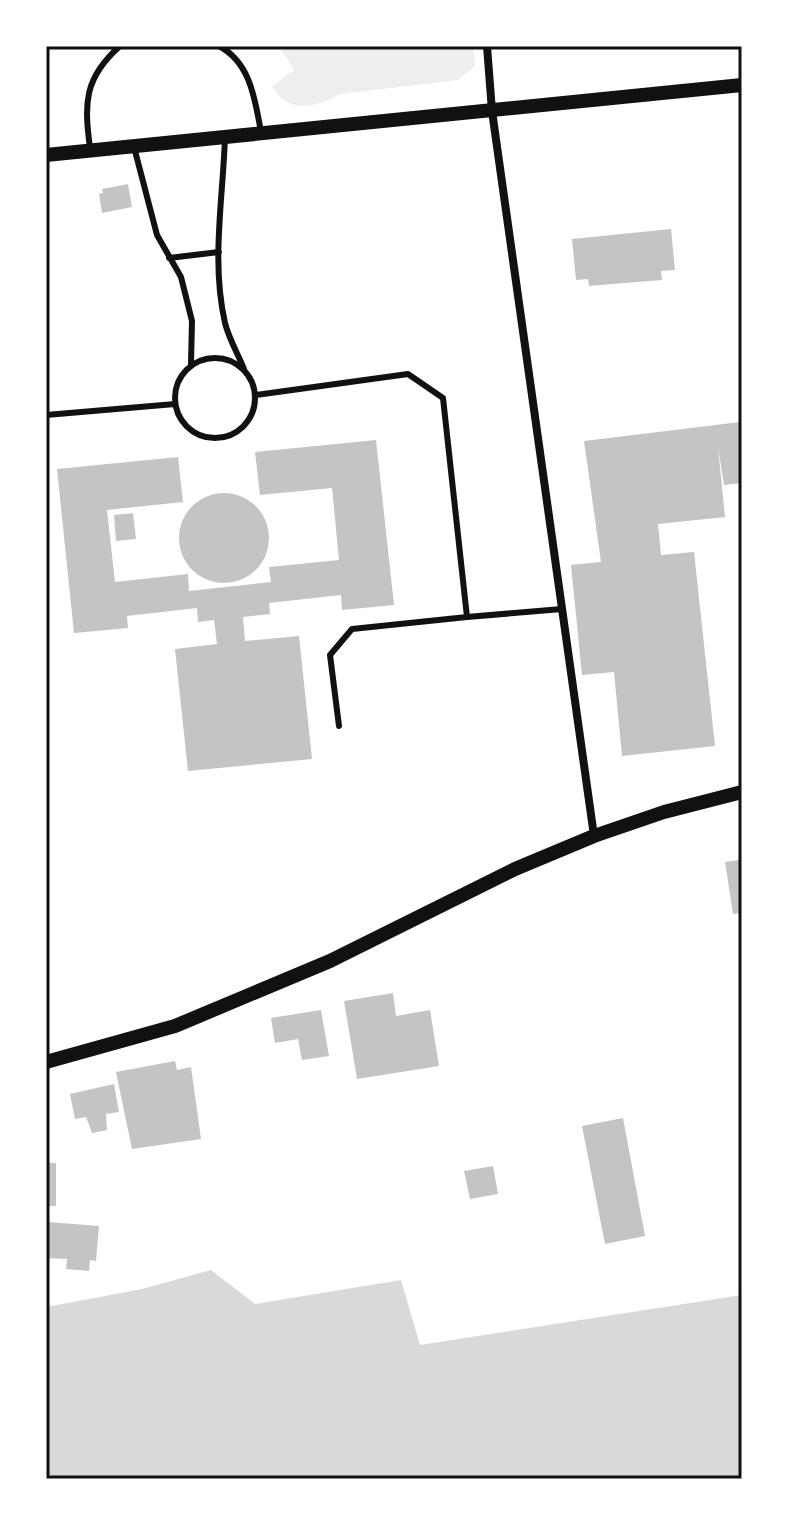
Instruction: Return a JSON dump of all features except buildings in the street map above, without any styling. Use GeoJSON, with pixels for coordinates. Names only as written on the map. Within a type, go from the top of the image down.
{"type":"FeatureCollection","features":[{"type":"Feature","properties":{"kind":"street"},"geometry":{"type":"LineString","coordinates":[[487,46],[492,111],[594,836]]}},
{"type":"Feature","properties":{"kind":"street"},"geometry":{"type":"LineString","coordinates":[[46,155],[742,85]]}},
{"type":"Feature","properties":{"kind":"street"},"geometry":{"type":"LineString","coordinates":[[46,1062],[175,1026],[330,961],[515,869],[594,836],[664,812],[742,792]]}},
{"type":"Feature","properties":{"kind":"lane"},"geometry":{"type":"LineString","coordinates":[[91,152],[85,111],[92,80],[104,60],[120,46]]}},
{"type":"Feature","properties":{"kind":"lane"},"geometry":{"type":"LineString","coordinates":[[219,46],[231,53],[252,84],[261,132]]}},
{"type":"Feature","properties":{"kind":"lane"},"geometry":{"type":"LineString","coordinates":[[225,137],[219,252],[226,326],[256,395],[249,421],[228,437],[214,439],[196,434],[182,422],[175,404],[177,383],[191,364],[206,358],[226,358],[244,369]]}},
{"type":"Feature","properties":{"kind":"lane"},"geometry":{"type":"LineString","coordinates":[[134,147],[157,235],[181,277],[192,321],[191,364]]}},
{"type":"Feature","properties":{"kind":"lane"},"geometry":{"type":"LineString","coordinates":[[169,258],[219,252]]}},
{"type":"Feature","properties":{"kind":"lane"},"geometry":{"type":"LineString","coordinates":[[256,395],[408,374],[443,398],[467,617]]}},
{"type":"Feature","properties":{"kind":"lane"},"geometry":{"type":"LineString","coordinates":[[46,415],[175,404]]}},
{"type":"Feature","properties":{"kind":"lane"},"geometry":{"type":"LineString","coordinates":[[339,726],[330,655],[352,629],[562,609]]}},
{"type":"Feature","properties":{"kind":"shaded area"},"geometry":{"type":"Polygon","coordinates":[[[279,46],[473,46],[475,66],[458,80],[340,94],[321,103],[302,106],[285,101],[272,86],[294,70],[279,46]]]}},
{"type":"Feature","properties":{"kind":"shaded area"},"geometry":{"type":"Polygon","coordinates":[[[211,1270],[255,1304],[401,1280],[420,1345],[742,1295],[742,1479],[46,1479],[46,1307],[142,1289],[211,1270]]]}}]}
